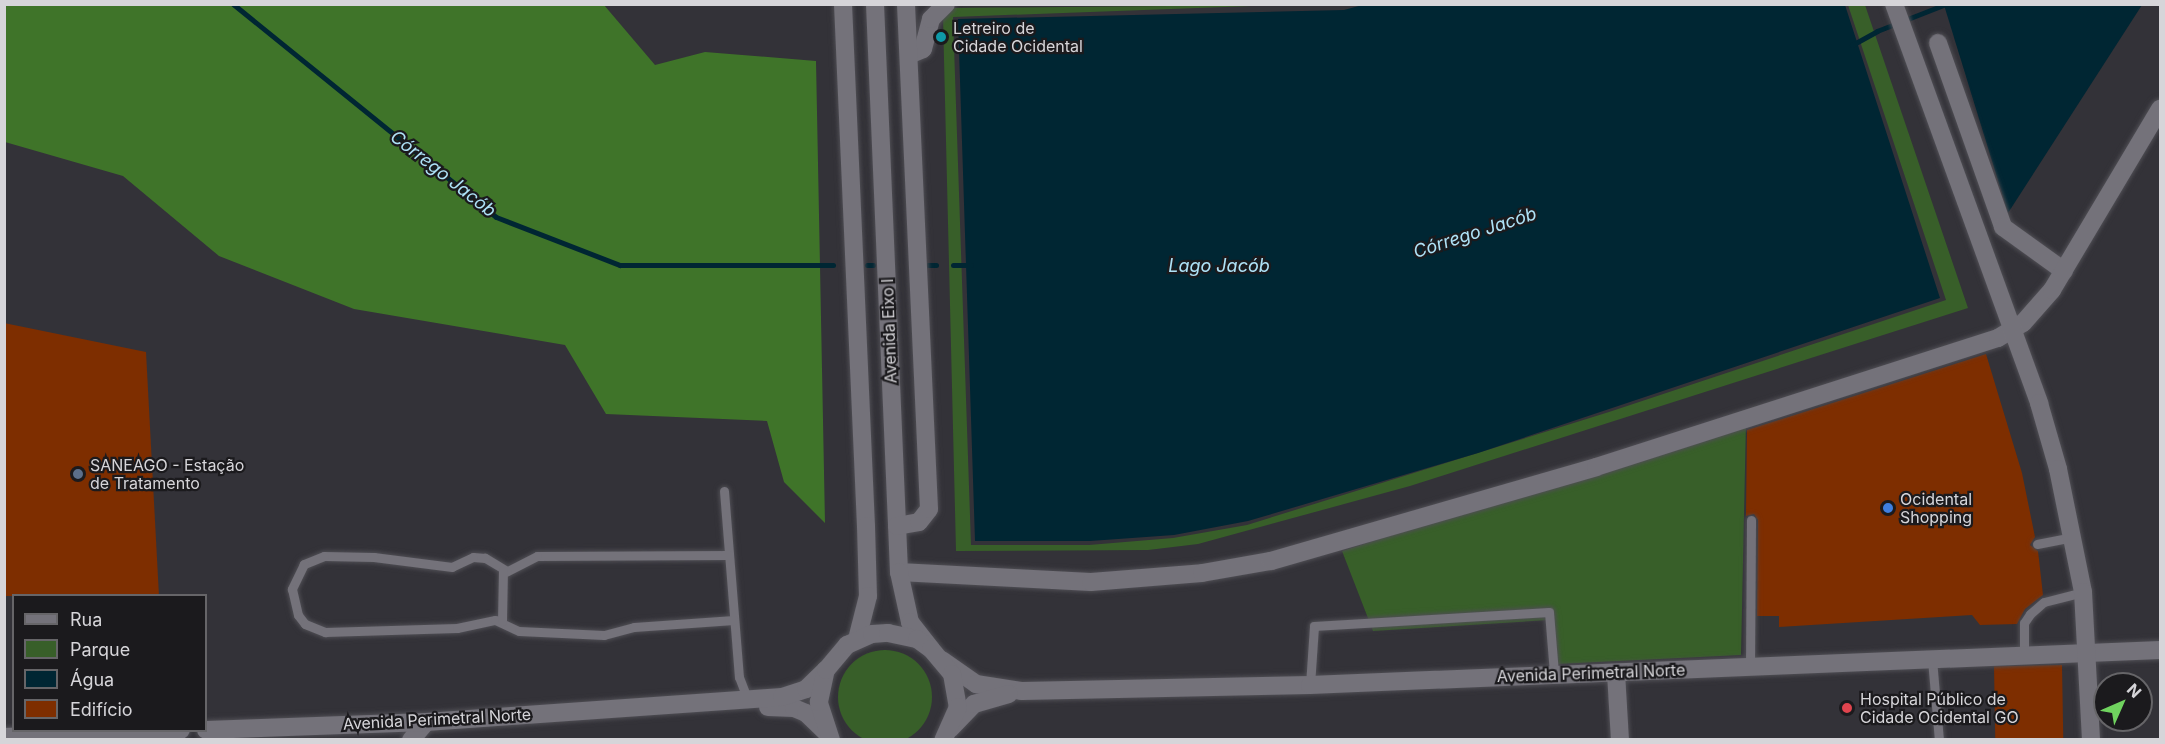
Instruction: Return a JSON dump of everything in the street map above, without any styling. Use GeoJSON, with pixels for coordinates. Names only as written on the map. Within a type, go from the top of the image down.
{"type":"FeatureCollection","features":[{"type":"Feature","properties":{"kind":"street","name":"Avenida Eixo I"},"geometry":{"type":"LineString","coordinates":[[843,4],[868,596],[857,639]]}},
{"type":"Feature","properties":{"kind":"street","name":"Avenida Eixo I"},"geometry":{"type":"LineString","coordinates":[[875,4],[899,572],[909,622],[937,655]]}},
{"type":"Feature","properties":{"kind":"street"},"geometry":{"type":"LineString","coordinates":[[897,526],[919,522],[929,509],[906,4]]}},
{"type":"Feature","properties":{"kind":"street"},"geometry":{"type":"LineString","coordinates":[[909,56],[923,49],[931,20],[946,4]]}},
{"type":"Feature","properties":{"kind":"street"},"geometry":{"type":"LineString","coordinates":[[1895,8],[2045,423],[2074,537],[2082,592],[2088,653],[2091,740]]}},
{"type":"Feature","properties":{"kind":"street"},"geometry":{"type":"LineString","coordinates":[[1938,43],[2002,227],[2064,271]]}},
{"type":"Feature","properties":{"kind":"street"},"geometry":{"type":"LineString","coordinates":[[899,572],[1091,582],[1202,573],[1271,561],[1596,467],[2013,331],[2038,309],[2064,271],[2160,109]]}},
{"type":"Feature","properties":{"kind":"street"},"geometry":{"type":"LineString","coordinates":[[857,639],[872,634],[903,633],[937,655],[952,674],[957,695],[958,707],[946,735]]}},
{"type":"Feature","properties":{"kind":"street","name":"Avenida Perimetral Norte"},"geometry":{"type":"LineString","coordinates":[[750,703],[795,693],[815,682],[839,652],[857,639]]}},
{"type":"Feature","properties":{"kind":"street","name":"Avenida Perimetral Norte"},"geometry":{"type":"LineString","coordinates":[[937,655],[976,684],[1022,691],[1310,685],[2160,650]]}},
{"type":"Feature","properties":{"kind":"street"},"geometry":{"type":"LineString","coordinates":[[826,670],[819,702],[830,737]]}},
{"type":"Feature","properties":{"kind":"street"},"geometry":{"type":"LineString","coordinates":[[1616,673],[1620,740]]}},
{"type":"Feature","properties":{"kind":"street","name":"Avenida Perimetral Norte"},"geometry":{"type":"LineString","coordinates":[[946,735],[974,704],[1022,691]]}},
{"type":"Feature","properties":{"kind":"street","name":"Avenida Perimetral Norte"},"geometry":{"type":"LineString","coordinates":[[207,730],[426,722],[668,704],[750,703],[794,708],[812,717],[830,737]]}},
{"type":"Feature","properties":{"kind":"street"},"geometry":{"type":"LineString","coordinates":[[411,740],[426,722]]}},
{"type":"Feature","properties":{"kind":"street"},"geometry":{"type":"LineString","coordinates":[[4,737],[130,732]]}},
{"type":"Feature","properties":{"kind":"lane"},"geometry":{"type":"LineString","coordinates":[[724,491],[739,677],[750,703]]}},
{"type":"Feature","properties":{"kind":"lane"},"geometry":{"type":"LineString","coordinates":[[1750,667],[1751,520]]}},
{"type":"Feature","properties":{"kind":"lane"},"geometry":{"type":"LineString","coordinates":[[2037,544],[2074,537]]}},
{"type":"Feature","properties":{"kind":"lane"},"geometry":{"type":"LineString","coordinates":[[503,570],[537,556],[729,555]]}},
{"type":"Feature","properties":{"kind":"lane"},"geometry":{"type":"LineString","coordinates":[[503,570],[485,558],[473,557],[452,567],[374,557],[324,556],[304,564],[292,589],[298,615],[305,624],[319,632],[457,628],[502,621],[519,631],[604,635],[634,627],[734,620]]}},
{"type":"Feature","properties":{"kind":"lane"},"geometry":{"type":"LineString","coordinates":[[502,621],[503,570]]}},
{"type":"Feature","properties":{"kind":"lane"},"geometry":{"type":"LineString","coordinates":[[2024,656],[2024,624],[2030,614],[2059,596],[2082,592]]}},
{"type":"Feature","properties":{"kind":"lane"},"geometry":{"type":"LineString","coordinates":[[1310,685],[1314,626],[1549,612],[1554,674]]}},
{"type":"Feature","properties":{"kind":"lane"},"geometry":{"type":"LineString","coordinates":[[1932,659],[1939,740]]}},
{"type":"Feature","properties":{"kind":"green space"},"geometry":{"type":"Polygon","coordinates":[[[4,5],[604,5],[655,65],[705,52],[816,61],[825,523],[784,482],[767,421],[606,414],[565,345],[354,309],[219,256],[123,176],[5,142],[4,5]]]}},
{"type":"Feature","properties":{"kind":"green space"},"geometry":{"type":"Polygon","coordinates":[[[1276,5],[953,17],[971,545],[1089,545],[1173,538],[1247,525],[1609,412],[1946,300],[1848,5],[1865,5],[1968,308],[1410,486],[1198,544],[1148,550],[956,551],[943,18],[950,8],[1276,5]]]}},
{"type":"Feature","properties":{"kind":"green space"},"geometry":{"type":"Polygon","coordinates":[[[1746,421],[1741,655],[1558,664],[1548,620],[1373,631],[1342,551],[1746,421]]]}},
{"type":"Feature","properties":{"kind":"green space"},"geometry":{"type":"Polygon","coordinates":[[[885,650],[903,653],[918,664],[929,679],[932,697],[929,715],[918,730],[903,741],[885,744],[867,741],[852,730],[841,715],[838,697],[841,679],[852,664],[867,653],[885,650]]]}},
{"type":"Feature","properties":{"kind":"water","name":"Lago Jacób"},"geometry":{"type":"Polygon","coordinates":[[[1366,4],[1845,5],[1940,298],[1478,453],[1248,521],[1174,535],[1090,541],[975,541],[958,19],[1344,10],[1366,4]]]}},
{"type":"Feature","properties":{"kind":"water"},"geometry":{"type":"Polygon","coordinates":[[[1944,5],[2142,5],[2008,213],[1944,5]]]}},
{"type":"Feature","properties":{"kind":"building","name":"SANEAGO - Estação de Tratamento"},"geometry":{"type":"Polygon","coordinates":[[[4,323],[146,352],[159,594],[12,594],[12,596],[4,596],[4,323]]]}},
{"type":"Feature","properties":{"kind":"building","name":"Ocidental Shopping"},"geometry":{"type":"Polygon","coordinates":[[[1986,354],[2022,473],[2035,537],[2030,545],[2038,551],[2043,595],[2025,609],[2017,624],[1980,625],[1972,615],[1779,627],[1779,616],[1757,616],[1758,520],[1754,514],[1746,516],[1747,430],[1986,354]]]}},
{"type":"Feature","properties":{"kind":"building"},"geometry":{"type":"Polygon","coordinates":[[[2062,665],[2063,740],[1995,740],[1994,666],[2062,665]]]}},
{"type":"Feature","properties":{"kind":"waterway","name":"Córrego Jacób"},"geometry":{"type":"LineString","coordinates":[[233,4],[496,217],[620,265],[833,265]]}},
{"type":"Feature","properties":{"kind":"waterway","name":"Córrego Jacób"},"geometry":{"type":"LineString","coordinates":[[1852,45],[1877,31],[1946,4]]}},
{"type":"Feature","properties":{"kind":"waterway"},"geometry":{"type":"LineString","coordinates":[[867,265],[873,265]]}},
{"type":"Feature","properties":{"kind":"waterway"},"geometry":{"type":"LineString","coordinates":[[928,265],[936,265]]}},
{"type":"Feature","properties":{"kind":"waterway","name":"Córrego Jacób"},"geometry":{"type":"LineString","coordinates":[[953,265],[971,265]]}},
{"type":"Feature","properties":{"kind":"place","name":"Letreiro de Cidade Ocidental"},"geometry":{"type":"Point","coordinates":[941,37]}},
{"type":"Feature","properties":{"kind":"place","name":"SANEAGO - Estação de Tratamento"},"geometry":{"type":"Point","coordinates":[78,474]}},
{"type":"Feature","properties":{"kind":"place","name":"Ocidental Shopping"},"geometry":{"type":"Point","coordinates":[1888,508]}},
{"type":"Feature","properties":{"kind":"place","name":"Hospital Público de Cidade Ocidental GO"},"geometry":{"type":"Point","coordinates":[1847,708]}}]}
